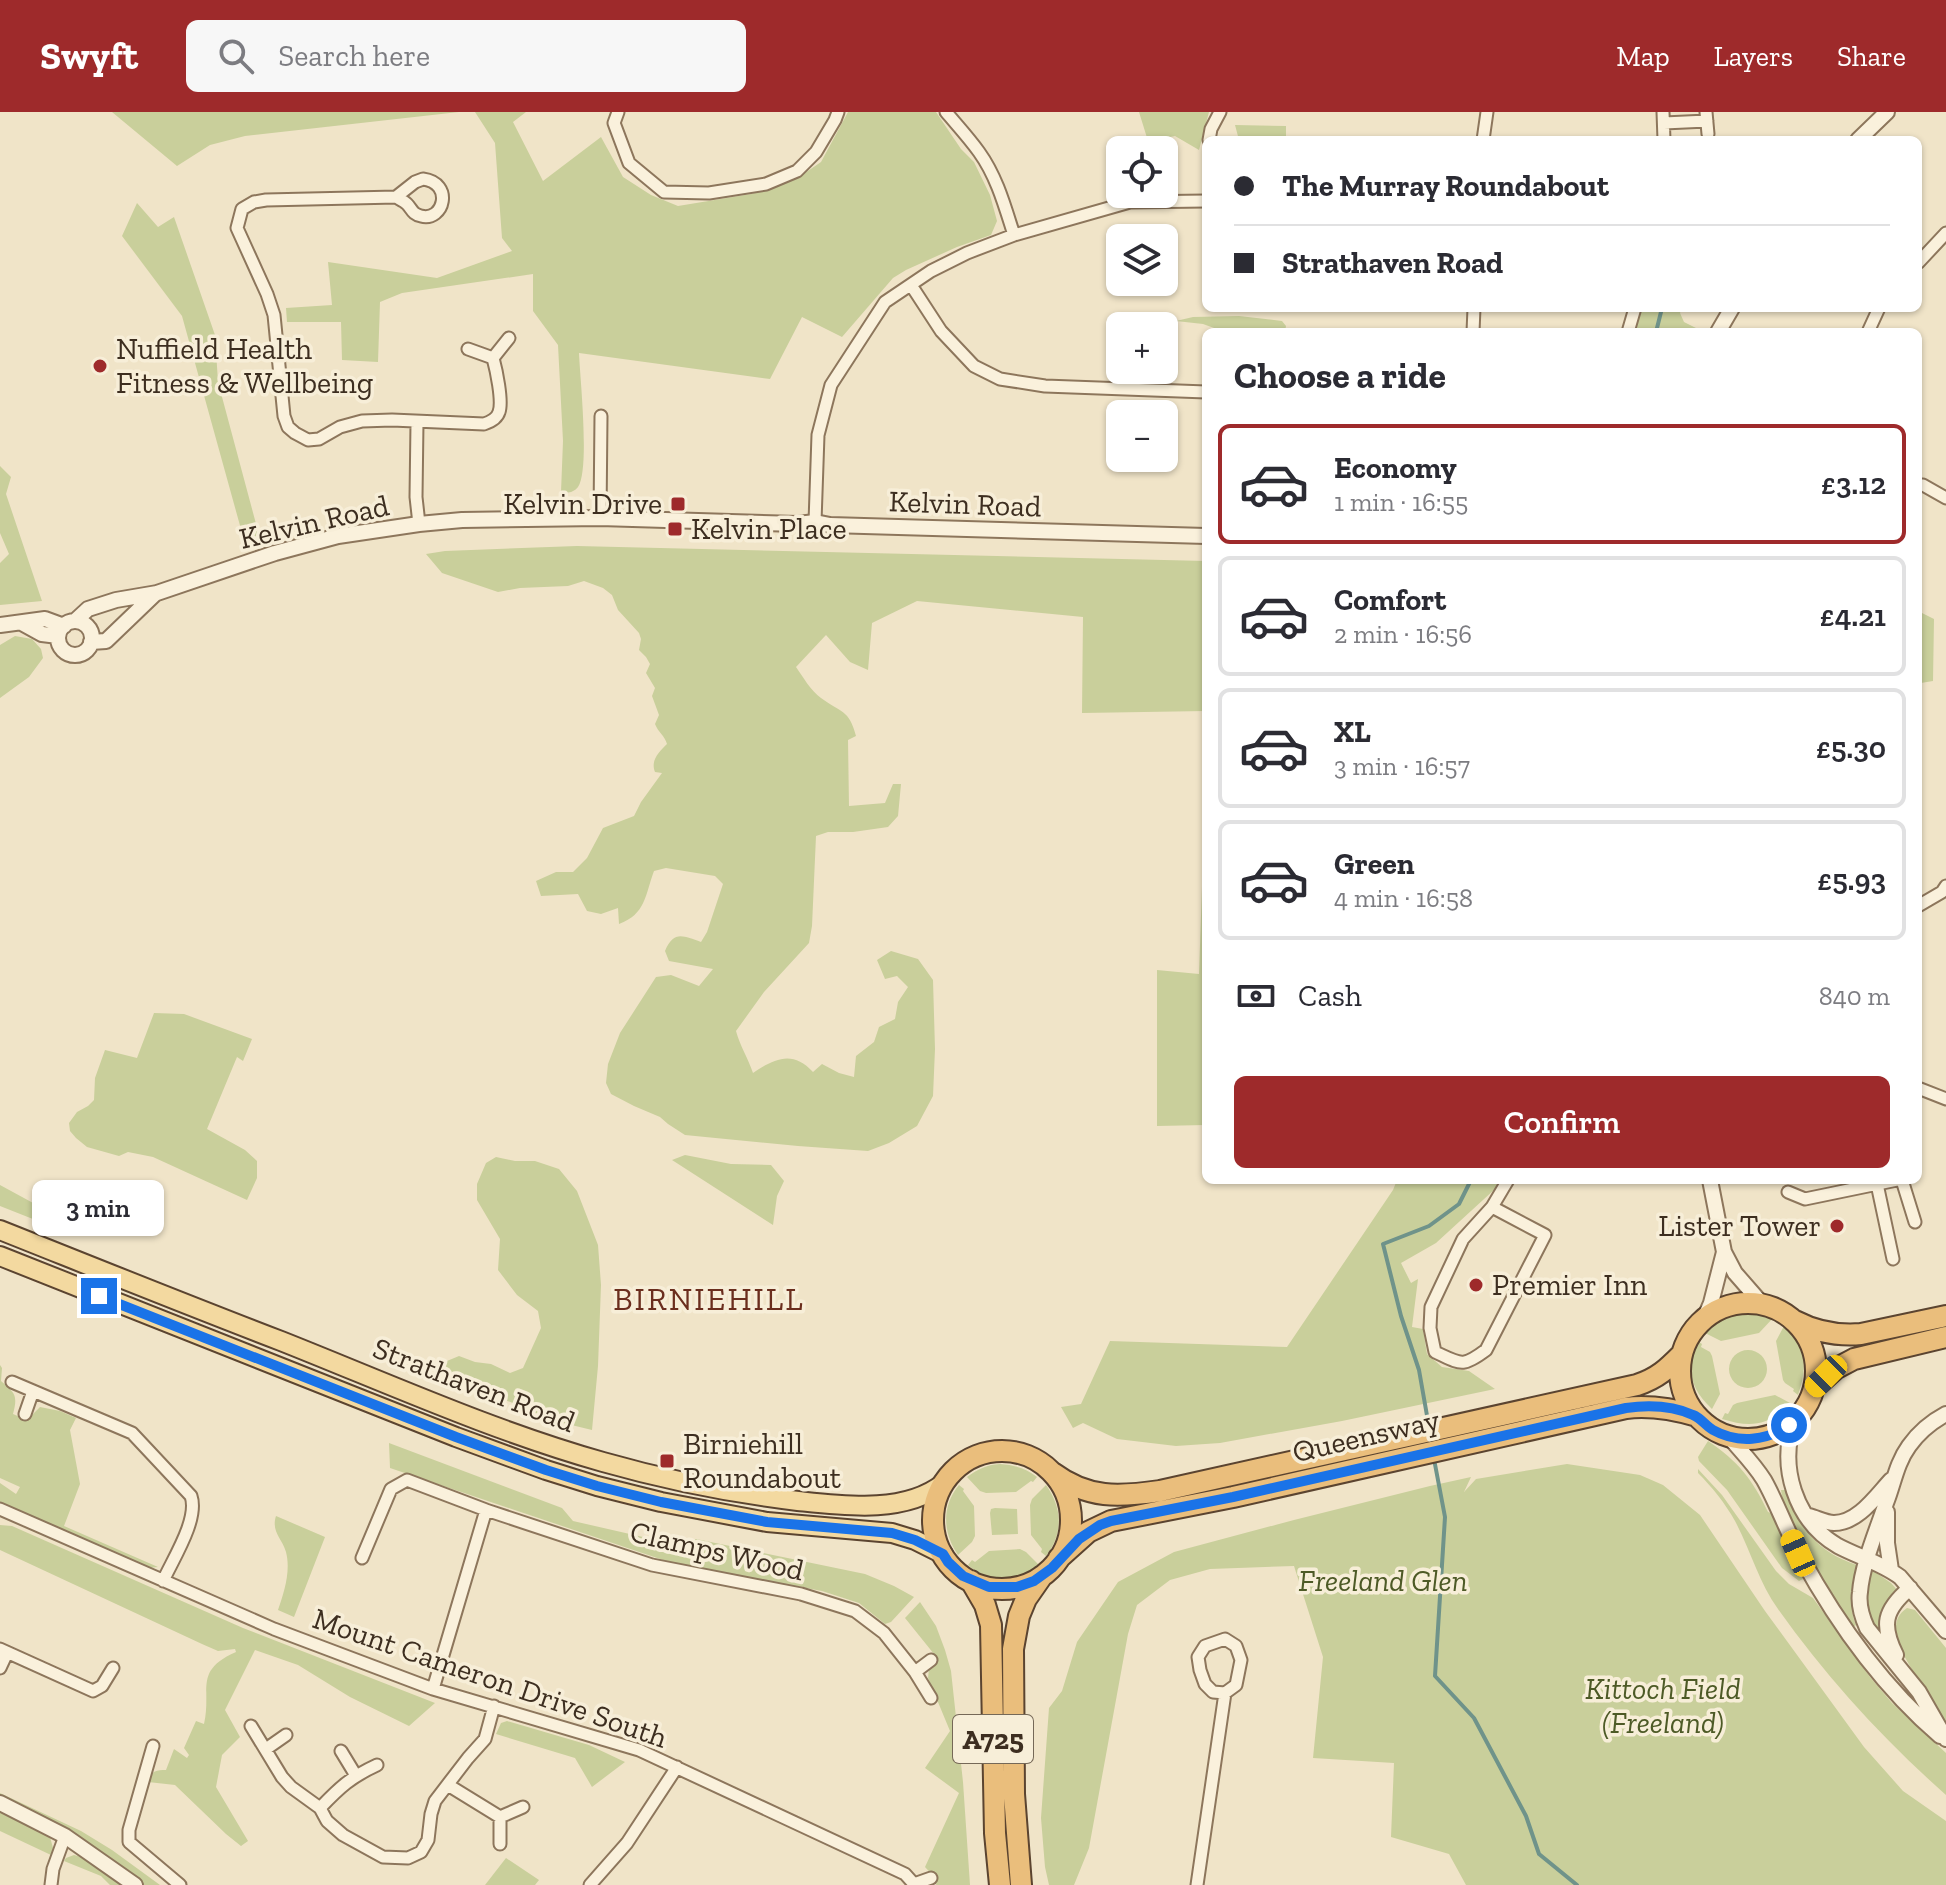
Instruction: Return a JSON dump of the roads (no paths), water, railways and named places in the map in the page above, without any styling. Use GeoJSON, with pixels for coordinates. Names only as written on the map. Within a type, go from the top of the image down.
{"type":"FeatureCollection","features":[{"type":"Feature","properties":{"kind":"highway"},"geometry":{"type":"LineString","coordinates":[[1792,1319],[1812,1346],[1816,1371],[1814,1388],[1805,1408],[1783,1430],[1761,1438],[1729,1437],[1712,1429],[1688,1404],[1682,1390],[1680,1368],[1690,1335],[1717,1310],[1748,1303],[1763,1305],[1819,1331],[1849,1335],[1946,1316]]}},
{"type":"Feature","properties":{"kind":"highway"},"geometry":{"type":"LineString","coordinates":[[1814,1388],[1835,1369],[1854,1359],[1946,1337]]}},
{"type":"Feature","properties":{"kind":"highway","name":"Queensway"},"geometry":{"type":"LineString","coordinates":[[1053,1473],[1081,1489],[1107,1495],[1139,1494],[1648,1381],[1662,1373],[1682,1354]]}},
{"type":"Feature","properties":{"kind":"highway","name":"Queensway"},"geometry":{"type":"LineString","coordinates":[[1059,1558],[1079,1539],[1111,1521],[1637,1407],[1670,1409],[1697,1416]]}},
{"type":"Feature","properties":{"kind":"highway"},"geometry":{"type":"LineString","coordinates":[[1000,1451],[1031,1457],[1053,1473],[1065,1493],[1071,1515],[1069,1537],[1059,1558],[1042,1576],[1026,1585],[989,1587],[971,1581],[955,1570],[937,1541],[934,1511],[944,1483],[960,1466],[980,1455],[1000,1451]]}},
{"type":"Feature","properties":{"kind":"highway","name":"A725"},"geometry":{"type":"LineString","coordinates":[[1021,1885],[1014,1794],[1013,1649],[1019,1616],[1026,1599],[1042,1576]]}},
{"type":"Feature","properties":{"kind":"highway","name":"A725"},"geometry":{"type":"LineString","coordinates":[[971,1581],[985,1605],[991,1625],[995,1833],[1000,1885]]}},
{"type":"Feature","properties":{"kind":"main road","name":"Strathaven Road"},"geometry":{"type":"LineString","coordinates":[[0,1230],[514,1433],[603,1462],[695,1485],[837,1504],[907,1501],[929,1494],[944,1483]]}},
{"type":"Feature","properties":{"kind":"main road","name":"Strathaven Road"},"geometry":{"type":"LineString","coordinates":[[0,1256],[546,1470],[661,1502],[767,1522],[892,1533],[943,1554]]}},
{"type":"Feature","properties":{"kind":"street"},"geometry":{"type":"LineString","coordinates":[[618,112],[614,123],[629,163],[664,192],[709,193],[766,184],[797,171],[816,152],[838,112]]}},
{"type":"Feature","properties":{"kind":"street"},"geometry":{"type":"LineString","coordinates":[[946,112],[991,172],[1014,235]]}},
{"type":"Feature","properties":{"kind":"street"},"geometry":{"type":"LineString","coordinates":[[1210,136],[1220,112]]}},
{"type":"Feature","properties":{"kind":"street"},"geometry":{"type":"LineString","coordinates":[[1484,136],[1487,112]]}},
{"type":"Feature","properties":{"kind":"street"},"geometry":{"type":"LineString","coordinates":[[1862,136],[1887,112]]}},
{"type":"Feature","properties":{"kind":"street"},"geometry":{"type":"LineString","coordinates":[[1664,117],[1706,116],[1708,134]]}},
{"type":"Feature","properties":{"kind":"street"},"geometry":{"type":"LineString","coordinates":[[396,197],[304,198],[254,202],[242,209],[237,228],[274,315],[284,416],[288,427],[308,440],[319,439],[340,427],[362,421],[484,424],[492,421],[499,412],[498,377],[493,358]]}},
{"type":"Feature","properties":{"kind":"street"},"geometry":{"type":"LineString","coordinates":[[815,522],[818,435],[831,385],[885,302],[931,271],[1014,235],[1130,202],[1202,201]]}},
{"type":"Feature","properties":{"kind":"street"},"geometry":{"type":"LineString","coordinates":[[1922,259],[1946,233]]}},
{"type":"Feature","properties":{"kind":"street"},"geometry":{"type":"LineString","coordinates":[[911,285],[949,340],[974,366],[1000,379],[1045,386],[1202,392]]}},
{"type":"Feature","properties":{"kind":"street"},"geometry":{"type":"LineString","coordinates":[[493,358],[509,338]]}},
{"type":"Feature","properties":{"kind":"street"},"geometry":{"type":"LineString","coordinates":[[468,349],[493,358]]}},
{"type":"Feature","properties":{"kind":"street"},"geometry":{"type":"LineString","coordinates":[[600,518],[601,416]]}},
{"type":"Feature","properties":{"kind":"street"},"geometry":{"type":"LineString","coordinates":[[417,423],[416,497],[419,524]]}},
{"type":"Feature","properties":{"kind":"street"},"geometry":{"type":"LineString","coordinates":[[1922,485],[1946,498]]}},
{"type":"Feature","properties":{"kind":"street","name":"Kelvin Road"},"geometry":{"type":"LineString","coordinates":[[0,625],[22,623],[42,634],[66,628],[88,609],[116,600],[157,593],[275,553],[338,536],[462,520],[600,518],[815,522],[922,529],[1202,536]]}},
{"type":"Feature","properties":{"kind":"street","name":"Kelvin Road"},"geometry":{"type":"LineString","coordinates":[[66,628],[62,649],[76,655],[86,651],[91,642],[106,641],[157,593]]}},
{"type":"Feature","properties":{"kind":"street"},"geometry":{"type":"LineString","coordinates":[[66,628],[84,624],[92,637],[91,642]]}},
{"type":"Feature","properties":{"kind":"street"},"geometry":{"type":"LineString","coordinates":[[1922,904],[1945,891]]}},
{"type":"Feature","properties":{"kind":"street"},"geometry":{"type":"LineString","coordinates":[[1922,1090],[1946,1099]]}},
{"type":"Feature","properties":{"kind":"street"},"geometry":{"type":"LineString","coordinates":[[1492,1207],[1545,1235],[1486,1350],[1470,1362],[1456,1362],[1435,1352],[1430,1328],[1431,1307],[1463,1239],[1492,1207],[1506,1184]]}},
{"type":"Feature","properties":{"kind":"street"},"geometry":{"type":"LineString","coordinates":[[1711,1184],[1724,1252],[1735,1273],[1763,1305]]}},
{"type":"Feature","properties":{"kind":"street"},"geometry":{"type":"LineString","coordinates":[[1788,1192],[1805,1199],[1877,1184],[1893,1259]]}},
{"type":"Feature","properties":{"kind":"street"},"geometry":{"type":"LineString","coordinates":[[1901,1184],[1915,1222]]}},
{"type":"Feature","properties":{"kind":"street"},"geometry":{"type":"LineString","coordinates":[[1704,1319],[1724,1252]]}},
{"type":"Feature","properties":{"kind":"street"},"geometry":{"type":"LineString","coordinates":[[12,1382],[132,1433],[191,1496],[194,1505],[191,1520],[163,1581]]}},
{"type":"Feature","properties":{"kind":"street"},"geometry":{"type":"LineString","coordinates":[[25,1414],[33,1391]]}},
{"type":"Feature","properties":{"kind":"street"},"geometry":{"type":"LineString","coordinates":[[1805,1514],[1833,1523],[1852,1518],[1893,1477],[1908,1448],[1929,1425],[1946,1414]]}},
{"type":"Feature","properties":{"kind":"street"},"geometry":{"type":"LineString","coordinates":[[1795,1420],[1789,1441],[1790,1474],[1798,1504],[1805,1514],[1828,1539],[1891,1570],[1946,1631]]}},
{"type":"Feature","properties":{"kind":"street"},"geometry":{"type":"LineString","coordinates":[[1729,1437],[1762,1476],[1798,1553],[1845,1629],[1900,1698],[1946,1740]]}},
{"type":"Feature","properties":{"kind":"street"},"geometry":{"type":"LineString","coordinates":[[1893,1477],[1859,1593],[1862,1618],[1919,1692],[1946,1740]]}},
{"type":"Feature","properties":{"kind":"street","name":"Clamps Wood"},"geometry":{"type":"LineString","coordinates":[[362,1558],[391,1489],[407,1480],[486,1510],[652,1565],[801,1594],[855,1611],[884,1633],[931,1698]]}},
{"type":"Feature","properties":{"kind":"street"},"geometry":{"type":"LineString","coordinates":[[1888,1500],[1891,1570]]}},
{"type":"Feature","properties":{"kind":"street","name":"Mount Cameron Drive South"},"geometry":{"type":"LineString","coordinates":[[0,1509],[274,1629],[433,1689],[639,1750],[905,1874],[914,1885],[931,1878]]}},
{"type":"Feature","properties":{"kind":"street"},"geometry":{"type":"LineString","coordinates":[[433,1689],[486,1510]]}},
{"type":"Feature","properties":{"kind":"street"},"geometry":{"type":"LineString","coordinates":[[1905,1674],[1886,1632],[1890,1611],[1910,1588]]}},
{"type":"Feature","properties":{"kind":"street"},"geometry":{"type":"LineString","coordinates":[[1197,1885],[1225,1693],[1236,1685],[1241,1660],[1236,1646],[1225,1639],[1205,1646],[1198,1657],[1205,1684],[1213,1692],[1225,1693]]}},
{"type":"Feature","properties":{"kind":"street"},"geometry":{"type":"LineString","coordinates":[[0,1668],[4,1651],[93,1691],[102,1686],[113,1668]]}},
{"type":"Feature","properties":{"kind":"street"},"geometry":{"type":"LineString","coordinates":[[915,1672],[931,1660]]}},
{"type":"Feature","properties":{"kind":"street"},"geometry":{"type":"LineString","coordinates":[[251,1726],[282,1777],[320,1808],[327,1821],[343,1835],[383,1857],[408,1858],[421,1852],[428,1840],[435,1801],[485,1739],[494,1706]]}},
{"type":"Feature","properties":{"kind":"street"},"geometry":{"type":"LineString","coordinates":[[266,1749],[286,1735]]}},
{"type":"Feature","properties":{"kind":"street"},"geometry":{"type":"LineString","coordinates":[[153,1746],[129,1830],[129,1842],[180,1885]]}},
{"type":"Feature","properties":{"kind":"street"},"geometry":{"type":"LineString","coordinates":[[341,1751],[355,1774]]}},
{"type":"Feature","properties":{"kind":"street"},"geometry":{"type":"LineString","coordinates":[[320,1808],[355,1774],[377,1765]]}},
{"type":"Feature","properties":{"kind":"street"},"geometry":{"type":"LineString","coordinates":[[590,1885],[627,1843],[677,1767]]}},
{"type":"Feature","properties":{"kind":"street"},"geometry":{"type":"LineString","coordinates":[[448,1785],[500,1817]]}},
{"type":"Feature","properties":{"kind":"street"},"geometry":{"type":"LineString","coordinates":[[0,1803],[65,1836],[135,1885]]}},
{"type":"Feature","properties":{"kind":"street"},"geometry":{"type":"LineString","coordinates":[[500,1817],[523,1807]]}},
{"type":"Feature","properties":{"kind":"street"},"geometry":{"type":"LineString","coordinates":[[500,1817],[500,1844]]}},
{"type":"Feature","properties":{"kind":"street"},"geometry":{"type":"LineString","coordinates":[[51,1885],[53,1869],[65,1836]]}},
{"type":"Feature","properties":{"kind":"waterway"},"geometry":{"type":"LineString","coordinates":[[1657,328],[1661,312]]}},
{"type":"Feature","properties":{"kind":"waterway"},"geometry":{"type":"LineString","coordinates":[[1429,1427],[1419,1370],[1401,1316],[1383,1244],[1429,1226],[1459,1204],[1469,1184]]}},
{"type":"Feature","properties":{"kind":"waterway"},"geometry":{"type":"LineString","coordinates":[[1434,1459],[1445,1517],[1435,1676],[1474,1718],[1526,1816],[1539,1854],[1577,1885]]}},
{"type":"Feature","properties":{"kind":"place","name":"Nuffield Health Fitness & Wellbeing"},"geometry":{"type":"Point","coordinates":[100,366]}},
{"type":"Feature","properties":{"kind":"place","name":"Kelvin Drive"},"geometry":{"type":"Point","coordinates":[678,504]}},
{"type":"Feature","properties":{"kind":"place","name":"Kelvin Place"},"geometry":{"type":"Point","coordinates":[675,529]}},
{"type":"Feature","properties":{"kind":"place","name":"Lister Tower"},"geometry":{"type":"Point","coordinates":[1837,1226]}},
{"type":"Feature","properties":{"kind":"place","name":"Premier Inn"},"geometry":{"type":"Point","coordinates":[1476,1285]}},
{"type":"Feature","properties":{"kind":"place","name":"Birniehill Roundabout"},"geometry":{"type":"Point","coordinates":[667,1461]}},
{"type":"Feature","properties":{"kind":"district","name":"BIRNIEHILL"},"geometry":{"type":"Point","coordinates":[709,1299]}},
{"type":"Feature","properties":{"kind":"park label","name":"Freeland Glen"},"geometry":{"type":"Point","coordinates":[1383,1581]}},
{"type":"Feature","properties":{"kind":"park label","name":"Kittoch Field (Freeland)"},"geometry":{"type":"Point","coordinates":[1663,1706]}}]}
